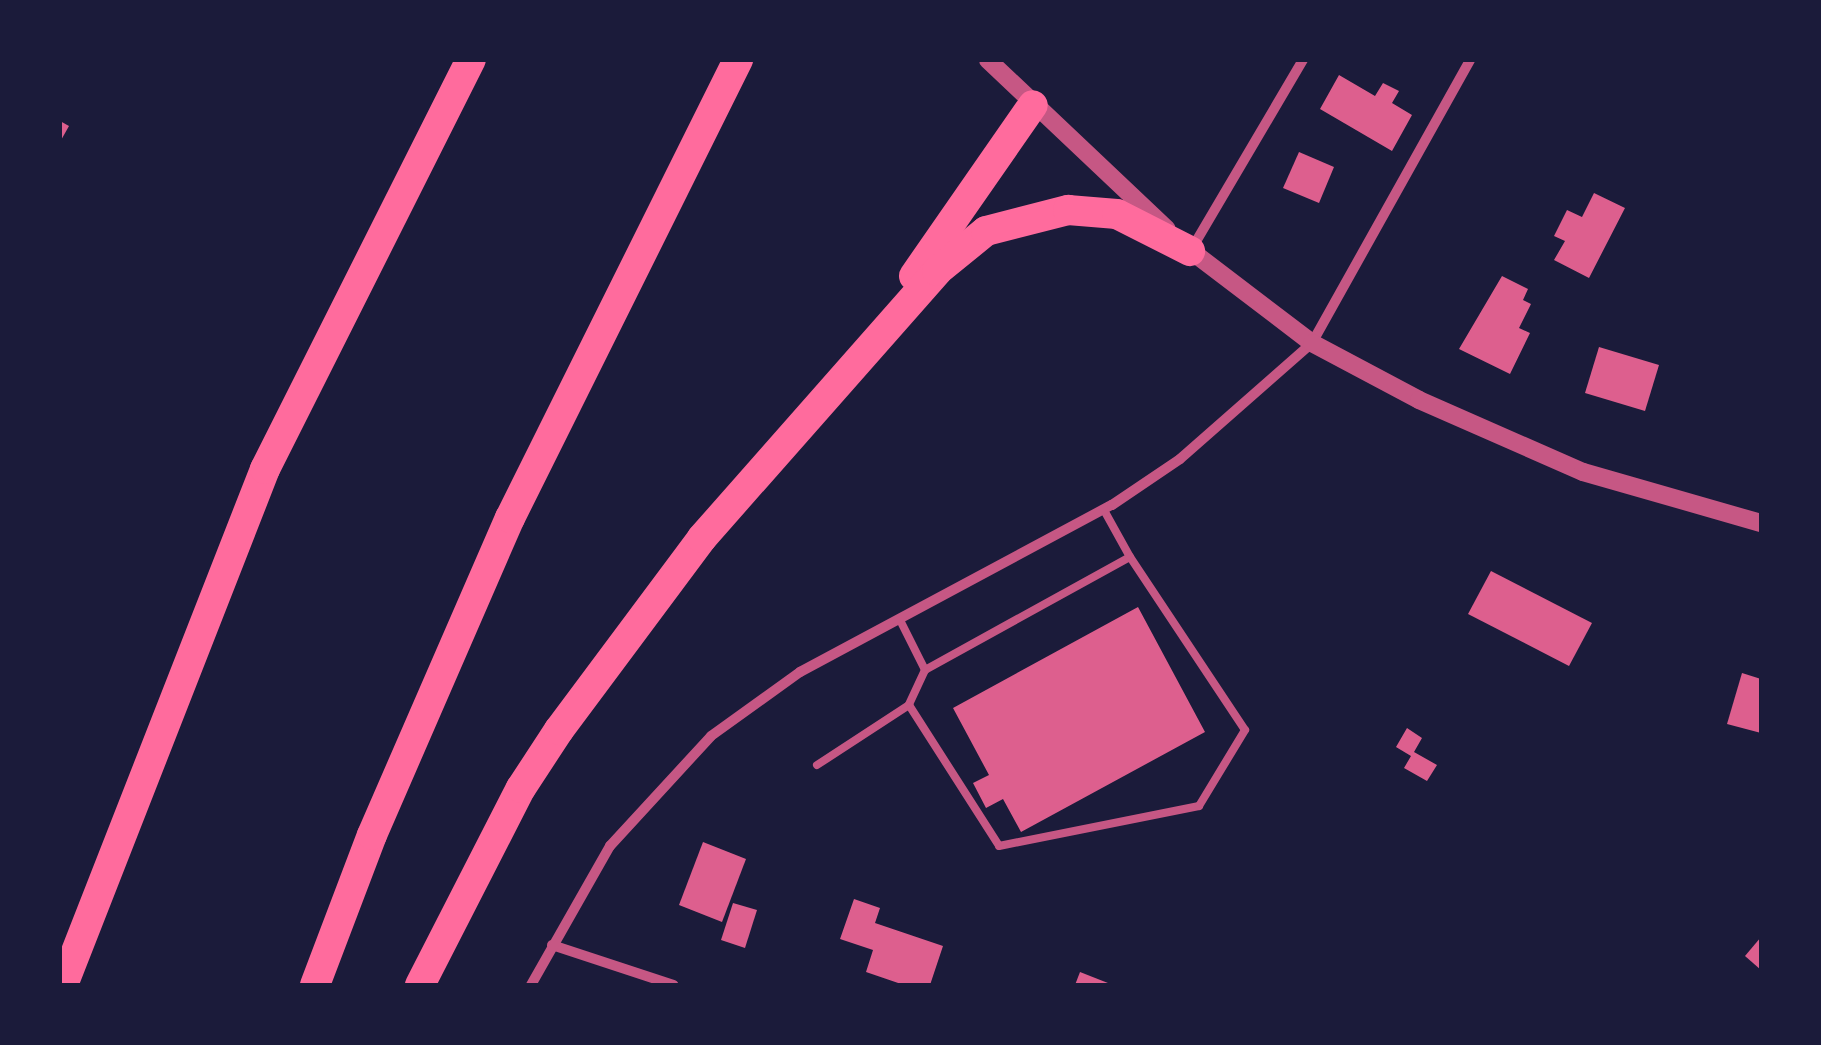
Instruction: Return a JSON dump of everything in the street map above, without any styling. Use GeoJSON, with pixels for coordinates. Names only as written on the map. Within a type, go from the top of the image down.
{"type":"FeatureCollection","features":[{"type":"Feature","properties":{"kind":"highway"},"geometry":{"type":"LineString","coordinates":[[63,985],[265,469],[471,60]]}},
{"type":"Feature","properties":{"kind":"highway"},"geometry":{"type":"LineString","coordinates":[[314,985],[372,835],[510,518],[738,60]]}},
{"type":"Feature","properties":{"kind":"highway"},"geometry":{"type":"LineString","coordinates":[[854,360],[1033,105]]}},
{"type":"Feature","properties":{"kind":"highway"},"geometry":{"type":"LineString","coordinates":[[420,985],[521,788],[559,730],[702,538],[854,360],[937,271],[986,231],[1030,215],[1117,214],[1190,251]]}},
{"type":"Feature","properties":{"kind":"street"},"geometry":{"type":"LineString","coordinates":[[988,60],[1190,251],[1312,343],[1419,400],[1583,472],[1761,523]]}},
{"type":"Feature","properties":{"kind":"street"},"geometry":{"type":"LineString","coordinates":[[1190,251],[1303,60]]}},
{"type":"Feature","properties":{"kind":"street"},"geometry":{"type":"LineString","coordinates":[[531,985],[610,846],[711,736],[800,672],[1104,510],[1180,459],[1312,343],[1470,60]]}},
{"type":"Feature","properties":{"kind":"street"},"geometry":{"type":"LineString","coordinates":[[552,945],[674,985]]}},
{"type":"Feature","properties":{"kind":"lane"},"geometry":{"type":"LineString","coordinates":[[909,705],[998,846],[1198,806],[1245,730],[1130,557],[1104,510]]}},
{"type":"Feature","properties":{"kind":"lane"},"geometry":{"type":"LineString","coordinates":[[817,765],[909,705],[925,670],[1130,557]]}},
{"type":"Feature","properties":{"kind":"lane"},"geometry":{"type":"LineString","coordinates":[[900,620],[925,670]]}},
{"type":"Feature","properties":{"kind":"building"},"geometry":{"type":"Polygon","coordinates":[[[1339,75],[1375,96],[1383,83],[1399,91],[1392,103],[1412,115],[1392,151],[1320,109],[1339,75]]]}},
{"type":"Feature","properties":{"kind":"building"},"geometry":{"type":"Polygon","coordinates":[[[60,121],[69,126],[60,142],[60,121]]]}},
{"type":"Feature","properties":{"kind":"building"},"geometry":{"type":"Polygon","coordinates":[[[1299,152],[1334,167],[1319,203],[1283,188],[1299,152]]]}},
{"type":"Feature","properties":{"kind":"building"},"geometry":{"type":"Polygon","coordinates":[[[1594,193],[1625,208],[1589,278],[1554,260],[1565,241],[1554,236],[1567,210],[1582,217],[1594,193]]]}},
{"type":"Feature","properties":{"kind":"building"},"geometry":{"type":"Polygon","coordinates":[[[1502,276],[1528,289],[1523,300],[1531,304],[1519,328],[1530,333],[1510,374],[1459,349],[1502,276]]]}},
{"type":"Feature","properties":{"kind":"building"},"geometry":{"type":"Polygon","coordinates":[[[1599,347],[1659,365],[1645,411],[1585,393],[1599,347]]]}},
{"type":"Feature","properties":{"kind":"building"},"geometry":{"type":"Polygon","coordinates":[[[1491,571],[1592,623],[1569,666],[1468,614],[1491,571]]]}},
{"type":"Feature","properties":{"kind":"building"},"geometry":{"type":"Polygon","coordinates":[[[1138,607],[1205,732],[1021,832],[1003,799],[986,808],[973,783],[989,775],[953,708],[1138,607]]]}},
{"type":"Feature","properties":{"kind":"building"},"geometry":{"type":"Polygon","coordinates":[[[1742,673],[1761,679],[1761,733],[1727,724],[1742,673]]]}},
{"type":"Feature","properties":{"kind":"building"},"geometry":{"type":"Polygon","coordinates":[[[1407,728],[1422,738],[1414,752],[1437,765],[1427,781],[1404,768],[1411,756],[1396,747],[1407,728]]]}},
{"type":"Feature","properties":{"kind":"building"},"geometry":{"type":"Polygon","coordinates":[[[703,842],[746,859],[722,922],[679,905],[703,842]]]}},
{"type":"Feature","properties":{"kind":"building"},"geometry":{"type":"Polygon","coordinates":[[[854,899],[880,908],[875,923],[943,946],[930,985],[904,985],[866,972],[873,950],[840,939],[854,899]]]}},
{"type":"Feature","properties":{"kind":"building"},"geometry":{"type":"Polygon","coordinates":[[[733,903],[757,910],[745,948],[721,940],[733,903]]]}},
{"type":"Feature","properties":{"kind":"building"},"geometry":{"type":"Polygon","coordinates":[[[1761,937],[1761,970],[1745,956],[1761,937]]]}},
{"type":"Feature","properties":{"kind":"building"},"geometry":{"type":"Polygon","coordinates":[[[1080,972],[1113,985],[1075,985],[1080,972]]]}}]}
